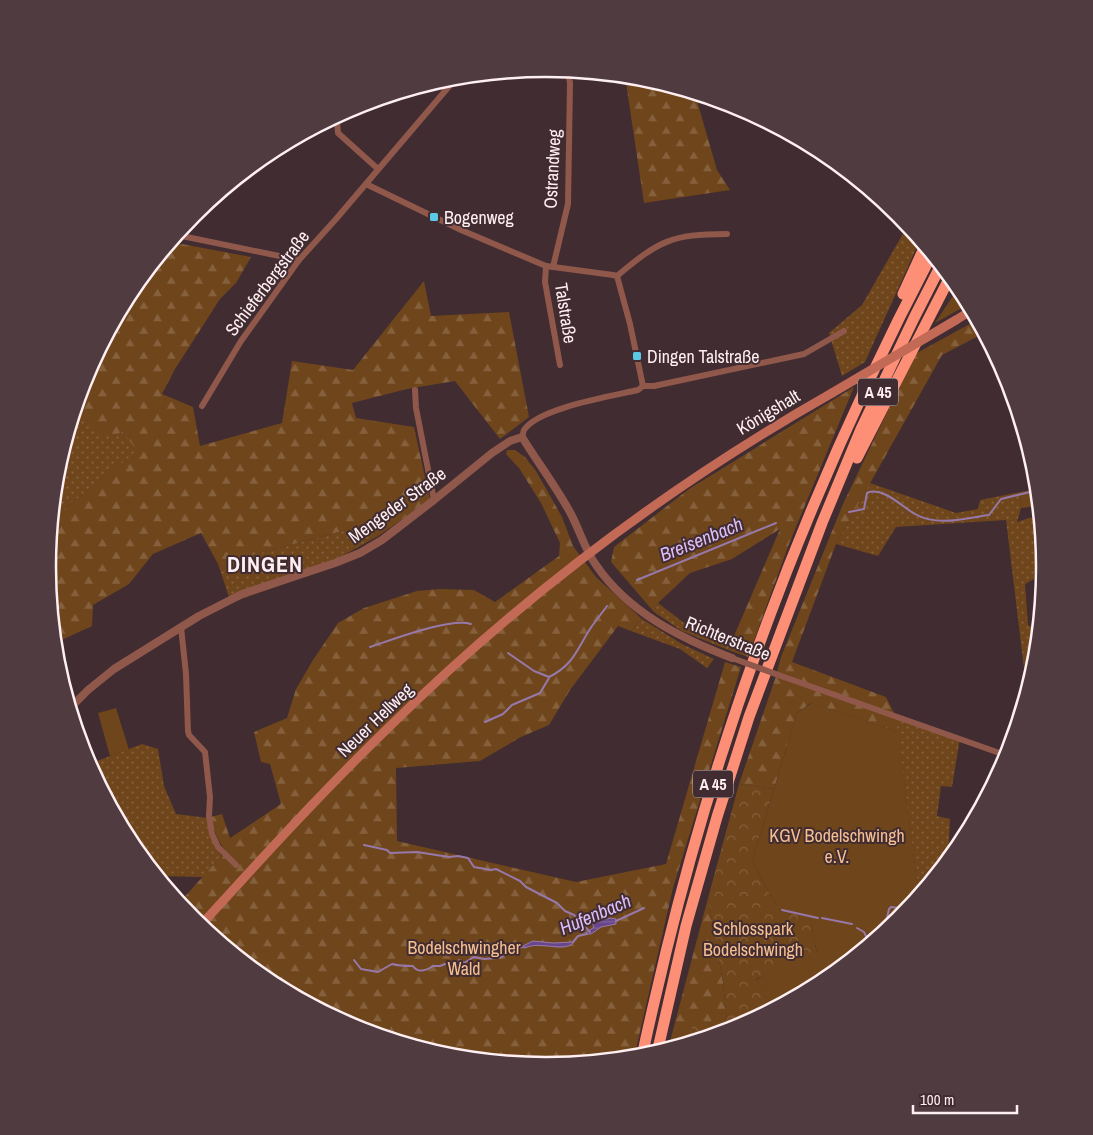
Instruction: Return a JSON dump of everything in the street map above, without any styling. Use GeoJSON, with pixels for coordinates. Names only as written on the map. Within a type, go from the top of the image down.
{"type":"FeatureCollection","features":[{"type":"Feature","properties":{"kind":"highway"},"geometry":{"type":"LineString","coordinates":[[878,359],[907,284],[922,253]]}},
{"type":"Feature","properties":{"kind":"highway","name":"A 45"},"geometry":{"type":"LineString","coordinates":[[644,1047],[689,864],[722,754],[773,606],[808,518],[878,359],[928,261]]}},
{"type":"Feature","properties":{"kind":"highway","name":"A 45"},"geometry":{"type":"LineString","coordinates":[[659,1044],[686,926],[717,817],[749,717],[822,523],[865,420],[937,272]]}},
{"type":"Feature","properties":{"kind":"highway"},"geometry":{"type":"LineString","coordinates":[[822,523],[835,507],[860,450],[946,284]]}},
{"type":"Feature","properties":{"kind":"highway"},"geometry":{"type":"LineString","coordinates":[[929,317],[950,290]]}},
{"type":"Feature","properties":{"kind":"main road","name":"Königshalt"},"geometry":{"type":"LineString","coordinates":[[588,554],[658,502],[748,441],[966,314]]}},
{"type":"Feature","properties":{"kind":"main road","name":"Neuer Hellweg"},"geometry":{"type":"LineString","coordinates":[[206,920],[295,822],[388,728],[482,642],[588,554]]}},
{"type":"Feature","properties":{"kind":"street","name":"Ostrandweg"},"geometry":{"type":"LineString","coordinates":[[549,266],[568,204],[569,78]]}},
{"type":"Feature","properties":{"kind":"street","name":"Schieferbergstraße"},"geometry":{"type":"LineString","coordinates":[[202,406],[241,341],[299,260],[448,88]]}},
{"type":"Feature","properties":{"kind":"street"},"geometry":{"type":"LineString","coordinates":[[337,125],[337,130],[341,137],[378,169]]}},
{"type":"Feature","properties":{"kind":"street","name":"Talstraße"},"geometry":{"type":"LineString","coordinates":[[366,184],[461,230],[549,266],[617,276]]}},
{"type":"Feature","properties":{"kind":"street"},"geometry":{"type":"LineString","coordinates":[[643,386],[630,324],[617,276],[642,255],[659,244],[692,235],[726,234]]}},
{"type":"Feature","properties":{"kind":"street"},"geometry":{"type":"LineString","coordinates":[[184,237],[299,260]]}},
{"type":"Feature","properties":{"kind":"street","name":"Talstraße"},"geometry":{"type":"LineString","coordinates":[[549,266],[545,282],[560,366]]}},
{"type":"Feature","properties":{"kind":"street","name":"Mengeder Straße"},"geometry":{"type":"LineString","coordinates":[[75,703],[114,669],[181,627],[242,594],[335,563],[360,553],[382,540],[492,453],[510,441],[522,437],[524,430],[533,422],[563,407],[638,390],[643,386],[654,386],[804,354],[844,331]]}},
{"type":"Feature","properties":{"kind":"street"},"geometry":{"type":"LineString","coordinates":[[415,390],[416,408],[434,500]]}},
{"type":"Feature","properties":{"kind":"street","name":"Richterstraße"},"geometry":{"type":"LineString","coordinates":[[522,437],[571,514],[588,554],[606,579],[648,617],[668,630],[696,644],[732,658],[1000,753]]}},
{"type":"Feature","properties":{"kind":"street"},"geometry":{"type":"LineString","coordinates":[[181,627],[186,674],[188,731],[189,735],[205,752],[212,834],[218,847],[236,865]]}},
{"type":"Feature","properties":{"kind":"green space"},"geometry":{"type":"Polygon","coordinates":[[[626,84],[697,101],[717,170],[730,190],[644,203],[626,84]]]}},
{"type":"Feature","properties":{"kind":"green space"},"geometry":{"type":"Polygon","coordinates":[[[904,232],[917,247],[865,362],[842,376],[829,333],[862,305],[904,232]]]}},
{"type":"Feature","properties":{"kind":"green space"},"geometry":{"type":"Polygon","coordinates":[[[179,243],[251,257],[236,283],[220,299],[175,369],[162,394],[193,407],[200,446],[282,423],[292,361],[353,370],[424,281],[431,316],[509,312],[529,417],[500,439],[455,381],[407,389],[352,403],[356,418],[414,427],[430,500],[378,536],[365,525],[218,564],[201,533],[153,554],[129,584],[93,605],[92,626],[62,640],[57,600],[56,568],[59,511],[137,451],[123,432],[114,435],[100,433],[91,428],[83,419],[82,411],[94,380],[122,322],[139,295],[179,243]]]}},
{"type":"Feature","properties":{"kind":"green space"},"geometry":{"type":"Polygon","coordinates":[[[954,295],[962,308],[935,323],[954,295]]]}},
{"type":"Feature","properties":{"kind":"green space"},"geometry":{"type":"Polygon","coordinates":[[[972,323],[978,336],[942,355],[836,544],[792,662],[886,697],[895,715],[898,732],[811,703],[797,713],[774,789],[739,784],[781,657],[843,504],[915,354],[972,323]]]}},
{"type":"Feature","properties":{"kind":"green space"},"geometry":{"type":"Polygon","coordinates":[[[854,387],[789,544],[748,657],[728,650],[780,529],[732,559],[690,573],[658,603],[654,612],[611,562],[614,547],[689,489],[854,387]]]}},
{"type":"Feature","properties":{"kind":"green space"},"geometry":{"type":"Polygon","coordinates":[[[86,400],[123,432],[138,451],[59,511],[73,441],[86,400]]]}},
{"type":"Feature","properties":{"kind":"green space","name":"Bodelschwingher Wald"},"geometry":{"type":"Polygon","coordinates":[[[507,450],[515,450],[525,457],[536,471],[562,517],[573,546],[596,577],[642,619],[631,631],[618,626],[570,690],[549,725],[521,737],[480,761],[396,768],[397,841],[576,882],[666,864],[725,662],[741,667],[673,888],[636,1049],[579,1057],[514,1057],[451,1048],[389,1032],[330,1007],[274,975],[223,936],[184,897],[226,851],[216,835],[211,817],[222,814],[230,838],[281,804],[270,764],[261,762],[254,732],[287,718],[296,689],[338,623],[364,608],[417,591],[440,589],[474,590],[495,602],[559,556],[560,543],[541,503],[519,468],[506,454],[507,450]]]}},
{"type":"Feature","properties":{"kind":"green space"},"geometry":{"type":"Polygon","coordinates":[[[870,483],[956,513],[978,509],[980,500],[1020,492],[1021,508],[1017,522],[1034,518],[1037,568],[1037,573],[1034,572],[1034,579],[1025,584],[1028,625],[1033,628],[1025,673],[1006,520],[896,527],[878,556],[836,544],[870,483]]]}},
{"type":"Feature","properties":{"kind":"green space"},"geometry":{"type":"Polygon","coordinates":[[[1030,490],[1033,507],[1021,508],[1020,492],[1030,490]]]}},
{"type":"Feature","properties":{"kind":"green space"},"geometry":{"type":"Polygon","coordinates":[[[365,525],[378,536],[342,556],[343,562],[231,603],[218,564],[365,525]]]}},
{"type":"Feature","properties":{"kind":"green space"},"geometry":{"type":"Polygon","coordinates":[[[658,603],[688,626],[730,645],[728,650],[682,631],[654,612],[658,603]]]}},
{"type":"Feature","properties":{"kind":"green space"},"geometry":{"type":"Polygon","coordinates":[[[642,619],[682,644],[714,659],[707,668],[680,649],[631,631],[642,619]]]}},
{"type":"Feature","properties":{"kind":"green space","name":"KGV Bodelschwingh e.V."},"geometry":{"type":"Polygon","coordinates":[[[812,703],[898,732],[918,887],[870,936],[845,956],[819,975],[770,1003],[756,980],[803,952],[817,954],[810,917],[780,911],[752,862],[797,713],[812,703]]]}},
{"type":"Feature","properties":{"kind":"green space"},"geometry":{"type":"Polygon","coordinates":[[[116,708],[129,750],[110,756],[98,713],[116,708]]]}},
{"type":"Feature","properties":{"kind":"green space"},"geometry":{"type":"Polygon","coordinates":[[[895,715],[960,738],[952,787],[941,786],[937,816],[950,819],[949,847],[918,887],[895,715]]]}},
{"type":"Feature","properties":{"kind":"green space"},"geometry":{"type":"Polygon","coordinates":[[[142,744],[158,749],[164,786],[176,814],[208,818],[216,848],[222,856],[203,877],[166,876],[139,840],[122,813],[97,761],[142,744]]]}},
{"type":"Feature","properties":{"kind":"green space","name":"Schlosspark Bodelschwingh"},"geometry":{"type":"Polygon","coordinates":[[[739,784],[774,789],[752,862],[780,911],[810,916],[817,954],[756,979],[770,1003],[727,1023],[723,982],[708,898],[739,784]]]}},
{"type":"Feature","properties":{"kind":"green space"},"geometry":{"type":"Polygon","coordinates":[[[708,898],[723,982],[727,1023],[711,1029],[695,1026],[688,1037],[670,1042],[708,898]]]}},
{"type":"Feature","properties":{"kind":"green space"},"geometry":{"type":"Polygon","coordinates":[[[694,1025],[712,1029],[704,1032],[687,1037],[694,1025]]]}},
{"type":"Feature","properties":{"kind":"shaded area"},"geometry":{"type":"Polygon","coordinates":[[[611,918],[616,919],[616,924],[601,927],[591,934],[586,934],[594,927],[591,920],[598,921],[611,918]]]}},
{"type":"Feature","properties":{"kind":"shaded area"},"geometry":{"type":"Polygon","coordinates":[[[533,941],[553,943],[574,942],[564,947],[538,945],[521,947],[533,941]]]}},
{"type":"Feature","properties":{"kind":"waterway","name":"Breisenbach"},"geometry":{"type":"LineString","coordinates":[[849,512],[864,509],[867,493],[879,492],[924,518],[942,521],[961,519],[989,515],[1001,499],[1031,492]]}},
{"type":"Feature","properties":{"kind":"waterway","name":"Breisenbach"},"geometry":{"type":"LineString","coordinates":[[637,580],[776,523]]}},
{"type":"Feature","properties":{"kind":"waterway","name":"Breisenbach"},"geometry":{"type":"LineString","coordinates":[[508,653],[534,671],[549,677],[565,667],[575,655],[592,626],[607,606]]}},
{"type":"Feature","properties":{"kind":"waterway","name":"Breisenbach"},"geometry":{"type":"LineString","coordinates":[[370,647],[436,626],[462,623],[471,624]]}},
{"type":"Feature","properties":{"kind":"waterway"},"geometry":{"type":"LineString","coordinates":[[485,722],[503,714],[512,705],[540,693],[549,678]]}},
{"type":"Feature","properties":{"kind":"waterway"},"geometry":{"type":"LineString","coordinates":[[364,845],[387,850],[390,853],[417,852],[468,858],[474,867],[496,869],[557,903],[565,911],[574,915],[590,932]]}},
{"type":"Feature","properties":{"kind":"waterway","name":"Hufenbach"},"geometry":{"type":"LineString","coordinates":[[886,920],[891,907],[899,908]]}},
{"type":"Feature","properties":{"kind":"waterway","name":"Hufenbach"},"geometry":{"type":"LineString","coordinates":[[616,921],[644,908]]}},
{"type":"Feature","properties":{"kind":"waterway","name":"Hufenbach"},"geometry":{"type":"LineString","coordinates":[[782,910],[818,918]]}},
{"type":"Feature","properties":{"kind":"waterway","name":"Hufenbach"},"geometry":{"type":"LineString","coordinates":[[822,918],[852,924]]}},
{"type":"Feature","properties":{"kind":"waterway","name":"Hufenbach"},"geometry":{"type":"LineString","coordinates":[[857,928],[864,932],[867,938]]}},
{"type":"Feature","properties":{"kind":"waterway","name":"Hufenbach"},"geometry":{"type":"LineString","coordinates":[[573,942],[578,936],[587,934]]}},
{"type":"Feature","properties":{"kind":"waterway","name":"Hufenbach"},"geometry":{"type":"LineString","coordinates":[[500,958],[513,949],[522,947]]}},
{"type":"Feature","properties":{"kind":"waterway","name":"Hufenbach"},"geometry":{"type":"LineString","coordinates":[[459,960],[464,963],[474,957],[484,959],[497,958]]}},
{"type":"Feature","properties":{"kind":"waterway","name":"Hufenbach"},"geometry":{"type":"LineString","coordinates":[[354,960],[361,969],[378,972],[392,964],[413,966],[420,971],[445,964]]}},
{"type":"Feature","properties":{"kind":"place","name":"Bogenweg"},"geometry":{"type":"Point","coordinates":[434,217]}},
{"type":"Feature","properties":{"kind":"place","name":"Dingen Talstraße"},"geometry":{"type":"Point","coordinates":[637,356]}},
{"type":"Feature","properties":{"kind":"district","name":"DINGEN"},"geometry":{"type":"Point","coordinates":[265,564]}}]}
